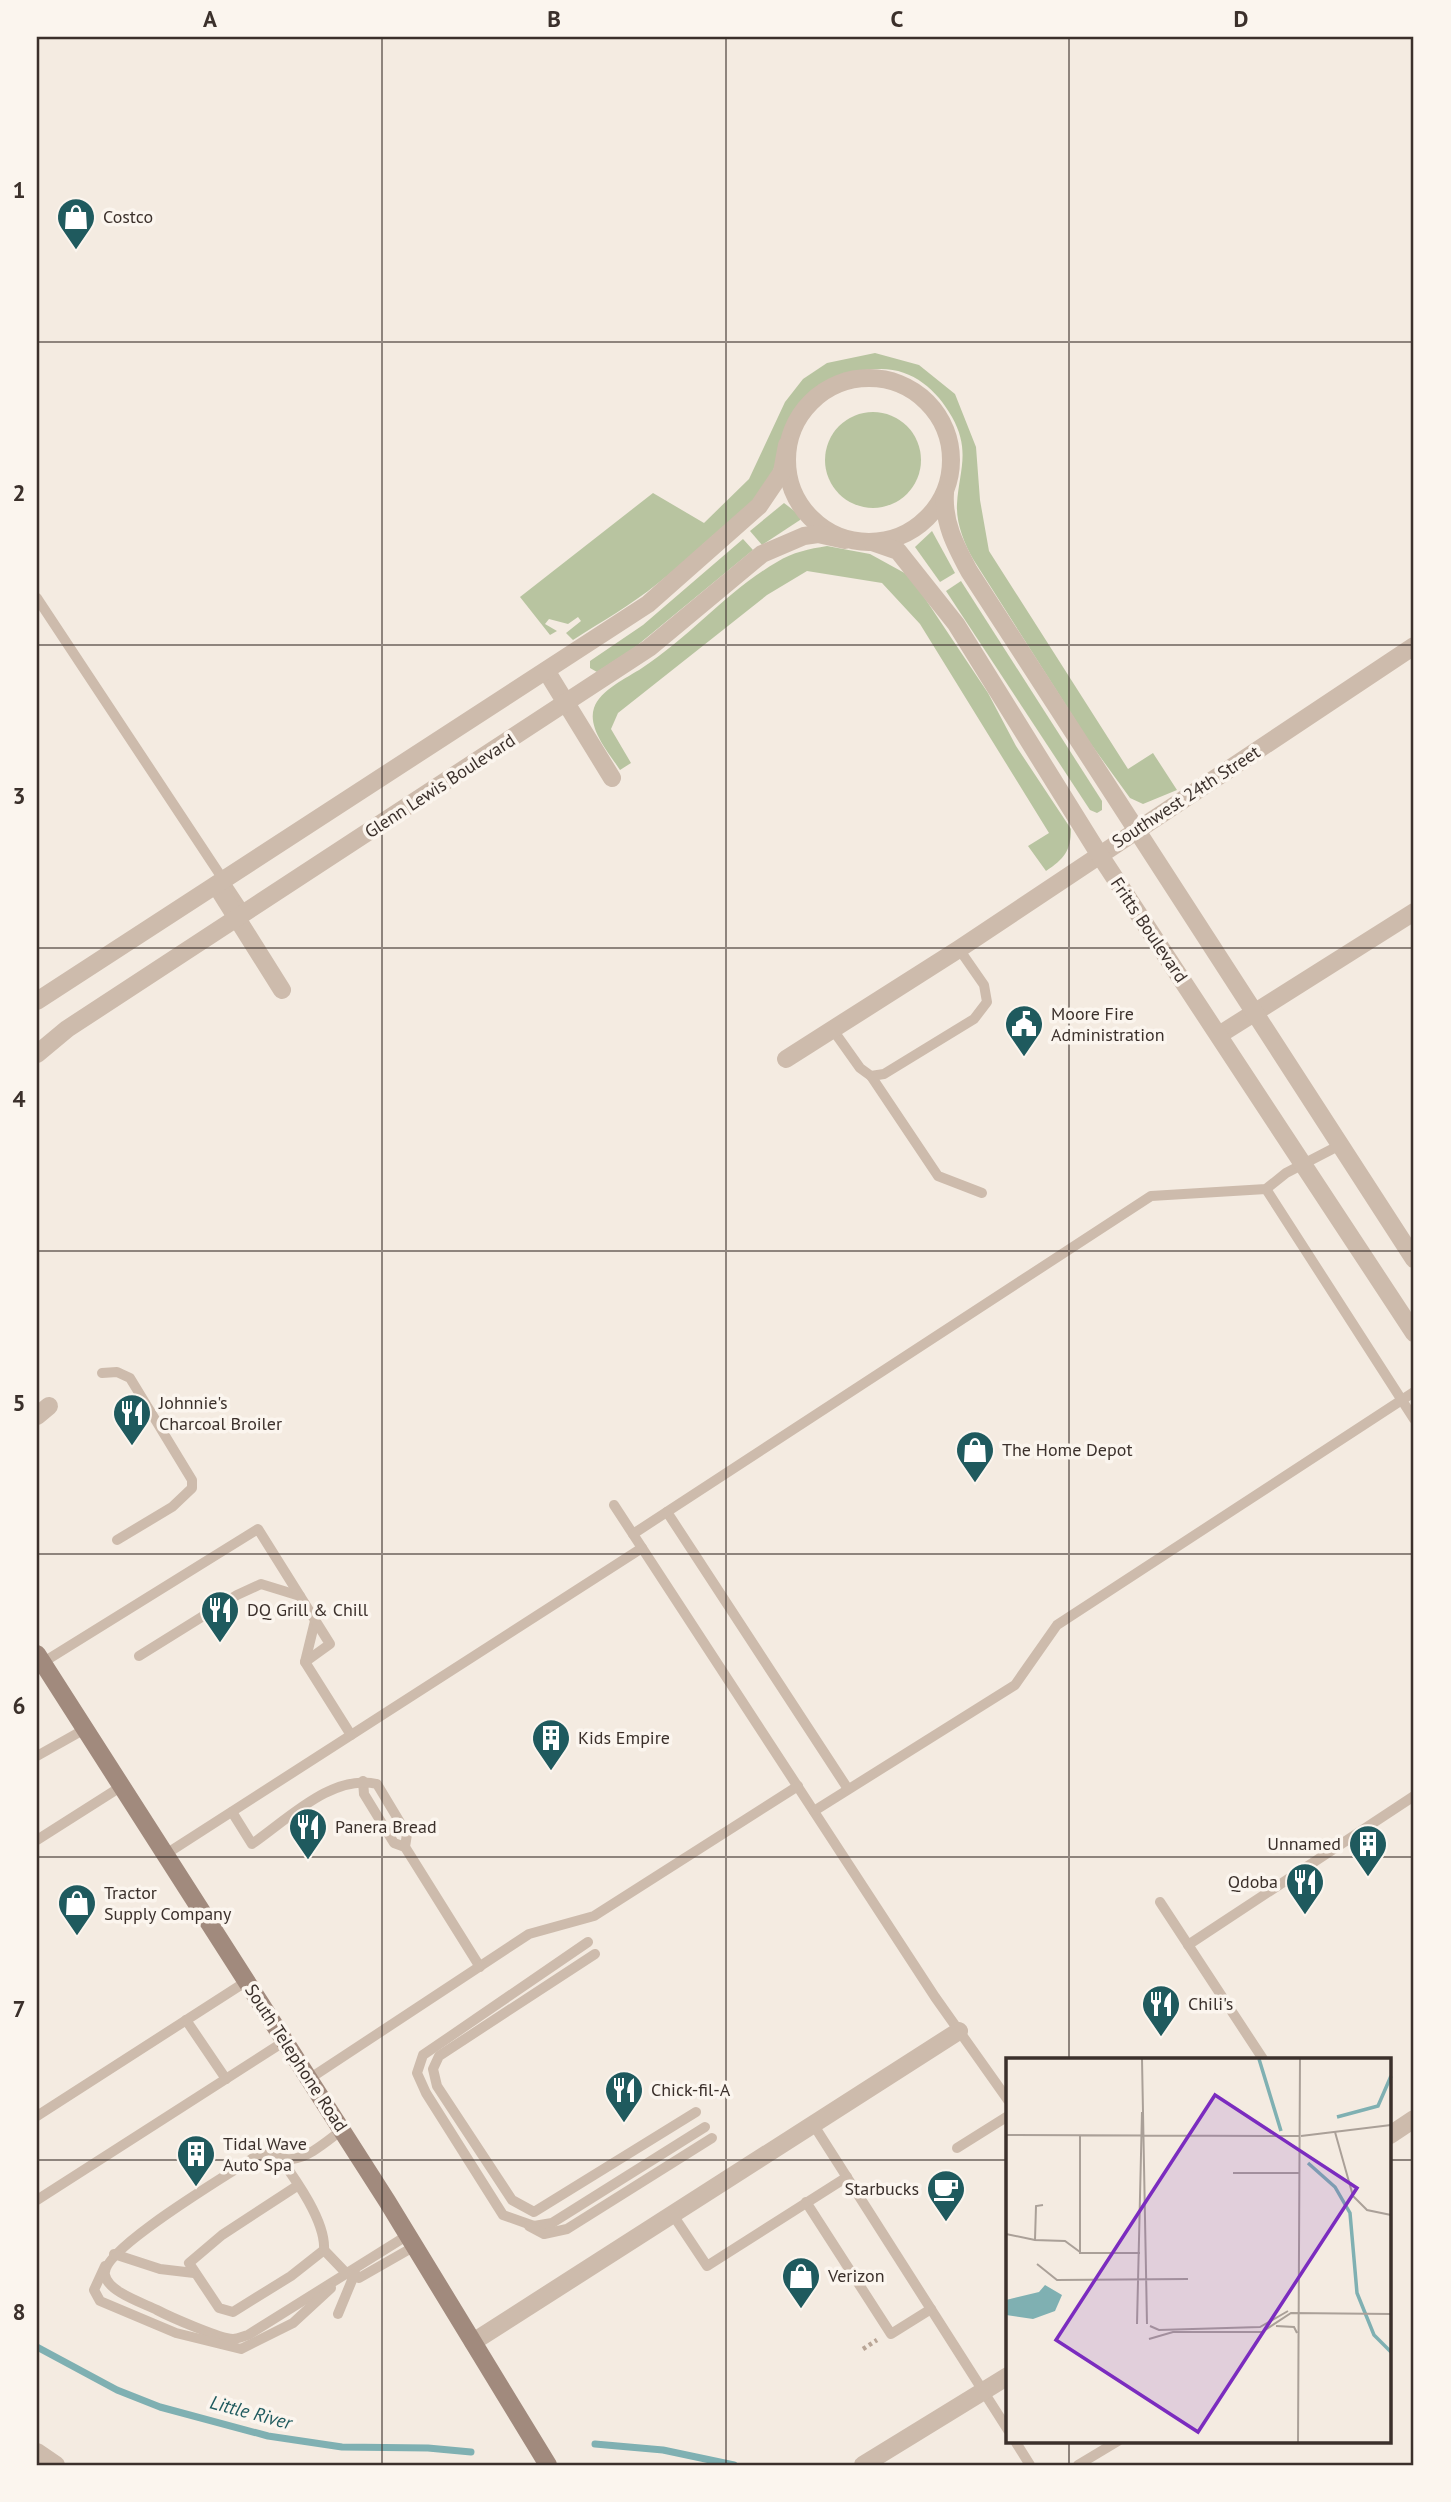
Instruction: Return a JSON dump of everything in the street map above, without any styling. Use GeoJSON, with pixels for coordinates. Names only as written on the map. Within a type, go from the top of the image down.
{"type":"FeatureCollection","features":[{"type":"Feature","properties":{"kind":"main road","name":"South Telephone Road"},"geometry":{"type":"LineString","coordinates":[[40,1658],[342,2130],[548,2465]]}},
{"type":"Feature","properties":{"kind":"street"},"geometry":{"type":"LineString","coordinates":[[37,1001],[648,604],[739,526],[775,488],[797,419],[815,398],[838,383],[865,378],[893,381],[918,393],[937,413],[949,438],[952,466],[943,513],[968,571],[1414,1259]]}},
{"type":"Feature","properties":{"kind":"street"},"geometry":{"type":"LineString","coordinates":[[787,445],[787,473],[796,499],[808,516],[825,531],[845,540],[872,542],[908,533],[930,516],[945,493]]}},
{"type":"Feature","properties":{"kind":"street","name":"Glenn Lewis Boulevard"},"geometry":{"type":"LineString","coordinates":[[37,1054],[68,1029],[649,648],[762,554],[804,536],[818,534],[845,540]]}},
{"type":"Feature","properties":{"kind":"street","name":"Fritts Boulevard"},"geometry":{"type":"LineString","coordinates":[[872,542],[898,551],[956,624],[1099,855],[1414,1333]]}},
{"type":"Feature","properties":{"kind":"street","name":"Southwest 24th Street"},"geometry":{"type":"LineString","coordinates":[[786,1059],[959,949],[1414,646]]}},
{"type":"Feature","properties":{"kind":"street"},"geometry":{"type":"LineString","coordinates":[[547,672],[612,778]]}},
{"type":"Feature","properties":{"kind":"street"},"geometry":{"type":"LineString","coordinates":[[220,883],[282,990]]}},
{"type":"Feature","properties":{"kind":"street"},"geometry":{"type":"LineString","coordinates":[[1219,1035],[1414,912]]}},
{"type":"Feature","properties":{"kind":"street"},"geometry":{"type":"LineString","coordinates":[[473,2342],[959,2031]]}},
{"type":"Feature","properties":{"kind":"street"},"geometry":{"type":"LineString","coordinates":[[1392,2134],[1414,2119]]}},
{"type":"Feature","properties":{"kind":"street"},"geometry":{"type":"LineString","coordinates":[[863,2465],[1006,2377]]}},
{"type":"Feature","properties":{"kind":"street"},"geometry":{"type":"LineString","coordinates":[[37,2452],[56,2465]]}},
{"type":"Feature","properties":{"kind":"lane"},"geometry":{"type":"LineString","coordinates":[[37,598],[220,883]]}},
{"type":"Feature","properties":{"kind":"lane"},"geometry":{"type":"LineString","coordinates":[[871,1076],[884,1074],[974,1019],[987,1002],[984,985],[959,949]]}},
{"type":"Feature","properties":{"kind":"lane"},"geometry":{"type":"LineString","coordinates":[[833,1030],[860,1068],[871,1076],[938,1176],[982,1193]]}},
{"type":"Feature","properties":{"kind":"lane"},"geometry":{"type":"LineString","coordinates":[[633,1534],[1151,1196],[1266,1189],[1304,1163],[1339,1144]]}},
{"type":"Feature","properties":{"kind":"lane"},"geometry":{"type":"LineString","coordinates":[[1266,1189],[1414,1419]]}},
{"type":"Feature","properties":{"kind":"lane"},"geometry":{"type":"LineString","coordinates":[[102,1373],[117,1372],[130,1378],[192,1480],[192,1488],[172,1507],[117,1540]]}},
{"type":"Feature","properties":{"kind":"lane"},"geometry":{"type":"LineString","coordinates":[[814,1811],[1015,1685],[1057,1625],[1414,1392]]}},
{"type":"Feature","properties":{"kind":"lane"},"geometry":{"type":"LineString","coordinates":[[614,1504],[959,2031],[1006,2097]]}},
{"type":"Feature","properties":{"kind":"lane"},"geometry":{"type":"LineString","coordinates":[[667,1512],[848,1789]]}},
{"type":"Feature","properties":{"kind":"lane"},"geometry":{"type":"LineString","coordinates":[[40,1658],[258,1530],[330,1644],[305,1662]]}},
{"type":"Feature","properties":{"kind":"lane"},"geometry":{"type":"LineString","coordinates":[[166,1854],[642,1548]]}},
{"type":"Feature","properties":{"kind":"lane"},"geometry":{"type":"LineString","coordinates":[[139,1656],[237,1595],[261,1584],[300,1596]]}},
{"type":"Feature","properties":{"kind":"lane"},"geometry":{"type":"LineString","coordinates":[[315,1621],[305,1662],[351,1735]]}},
{"type":"Feature","properties":{"kind":"lane"},"geometry":{"type":"LineString","coordinates":[[37,1756],[86,1729]]}},
{"type":"Feature","properties":{"kind":"lane"},"geometry":{"type":"LineString","coordinates":[[363,1781],[364,1794],[394,1843],[405,1847]]}},
{"type":"Feature","properties":{"kind":"lane"},"geometry":{"type":"LineString","coordinates":[[232,1812],[252,1844],[322,1795],[353,1782],[377,1784],[407,1834],[405,1847],[480,1967]]}},
{"type":"Feature","properties":{"kind":"lane"},"geometry":{"type":"LineString","coordinates":[[37,1840],[121,1786]]}},
{"type":"Feature","properties":{"kind":"lane"},"geometry":{"type":"LineString","coordinates":[[309,2079],[529,1934],[594,1916],[798,1786]]}},
{"type":"Feature","properties":{"kind":"lane"},"geometry":{"type":"LineString","coordinates":[[1188,1945],[1414,1796]]}},
{"type":"Feature","properties":{"kind":"lane"},"geometry":{"type":"LineString","coordinates":[[1160,1902],[1262,2058]]}},
{"type":"Feature","properties":{"kind":"lane"},"geometry":{"type":"LineString","coordinates":[[588,1942],[435,2044],[423,2055],[417,2073],[503,2215],[534,2226],[552,2223],[705,2127]]}},
{"type":"Feature","properties":{"kind":"lane"},"geometry":{"type":"LineString","coordinates":[[595,1954],[439,2056],[433,2069],[438,2086],[465,2129],[512,2200],[534,2212],[696,2112]]}},
{"type":"Feature","properties":{"kind":"lane"},"geometry":{"type":"LineString","coordinates":[[37,2116],[247,1981]]}},
{"type":"Feature","properties":{"kind":"lane"},"geometry":{"type":"LineString","coordinates":[[186,2020],[226,2079]]}},
{"type":"Feature","properties":{"kind":"lane"},"geometry":{"type":"LineString","coordinates":[[37,2200],[285,2041]]}},
{"type":"Feature","properties":{"kind":"lane"},"geometry":{"type":"LineString","coordinates":[[957,2148],[1006,2117]]}},
{"type":"Feature","properties":{"kind":"lane"},"geometry":{"type":"LineString","coordinates":[[814,2124],[1006,2427]]}},
{"type":"Feature","properties":{"kind":"lane"},"geometry":{"type":"LineString","coordinates":[[336,2280],[327,2293],[293,2323],[241,2349],[176,2333],[100,2301],[94,2290],[114,2254],[137,2234],[258,2155],[270,2153],[291,2160],[342,2130]]}},
{"type":"Feature","properties":{"kind":"lane"},"geometry":{"type":"LineString","coordinates":[[520,2221],[544,2234],[568,2229],[712,2138]]}},
{"type":"Feature","properties":{"kind":"lane"},"geometry":{"type":"LineString","coordinates":[[289,2175],[313,2149]]}},
{"type":"Feature","properties":{"kind":"lane"},"geometry":{"type":"LineString","coordinates":[[280,2158],[316,2214],[325,2239],[324,2250],[291,2276],[233,2312],[219,2308],[189,2263],[197,2254],[297,2186]]}},
{"type":"Feature","properties":{"kind":"lane"},"geometry":{"type":"LineString","coordinates":[[673,2215],[707,2266],[847,2177]]}},
{"type":"Feature","properties":{"kind":"lane"},"geometry":{"type":"LineString","coordinates":[[806,2202],[891,2334],[931,2309]]}},
{"type":"Feature","properties":{"kind":"lane"},"geometry":{"type":"LineString","coordinates":[[105,2266],[105,2278],[111,2286],[165,2314],[232,2339],[248,2334],[336,2280],[350,2275],[364,2263],[411,2240]]}},
{"type":"Feature","properties":{"kind":"lane"},"geometry":{"type":"LineString","coordinates":[[324,2250],[350,2275],[362,2277],[411,2240]]}},
{"type":"Feature","properties":{"kind":"lane"},"geometry":{"type":"LineString","coordinates":[[114,2254],[160,2269],[194,2273]]}},
{"type":"Feature","properties":{"kind":"lane"},"geometry":{"type":"LineString","coordinates":[[338,2314],[350,2275]]}},
{"type":"Feature","properties":{"kind":"lane"},"geometry":{"type":"LineString","coordinates":[[1016,2442],[1031,2465]]}},
{"type":"Feature","properties":{"kind":"lane"},"geometry":{"type":"LineString","coordinates":[[1078,2465],[1116,2442]]}},
{"type":"Feature","properties":{"kind":"green space"},"geometry":{"type":"Polygon","coordinates":[[[875,353],[919,365],[955,394],[976,447],[980,500],[989,551],[1128,769],[1153,753],[1177,790],[1143,804],[1130,798],[1088,740],[973,559],[964,540],[957,511],[962,461],[961,440],[952,417],[939,398],[923,383],[893,370],[867,370],[840,376],[805,397],[790,420],[773,470],[757,497],[657,584],[573,640],[566,633],[581,621],[578,617],[568,624],[549,619],[545,624],[557,631],[550,635],[520,597],[653,493],[704,523],[749,479],[785,402],[803,379],[827,363],[875,353]]]}},
{"type":"Feature","properties":{"kind":"green space"},"geometry":{"type":"Polygon","coordinates":[[[873,412],[891,416],[907,426],[917,442],[921,460],[917,478],[907,494],[891,504],[873,508],[855,504],[839,494],[829,478],[825,460],[829,442],[839,426],[855,416],[873,412]]]}},
{"type":"Feature","properties":{"kind":"green space"},"geometry":{"type":"Polygon","coordinates":[[[784,503],[801,516],[800,520],[762,545],[750,531],[784,503]]]}},
{"type":"Feature","properties":{"kind":"green space"},"geometry":{"type":"Polygon","coordinates":[[[932,531],[955,573],[940,582],[915,547],[932,531]]]}},
{"type":"Feature","properties":{"kind":"green space"},"geometry":{"type":"Polygon","coordinates":[[[743,539],[753,550],[634,648],[597,672],[590,668],[590,661],[643,625],[743,539]]]}},
{"type":"Feature","properties":{"kind":"green space"},"geometry":{"type":"Polygon","coordinates":[[[827,546],[870,554],[910,576],[988,693],[1016,746],[1071,829],[1070,843],[1065,854],[1046,871],[1028,846],[1049,833],[920,624],[882,583],[807,571],[767,595],[618,713],[611,729],[631,763],[620,770],[594,724],[594,708],[602,696],[660,656],[742,586],[777,562],[807,550],[827,546]]]}},
{"type":"Feature","properties":{"kind":"green space"},"geometry":{"type":"Polygon","coordinates":[[[961,581],[1102,801],[1102,810],[1097,813],[1090,810],[946,591],[961,581]]]}},
{"type":"Feature","properties":{"kind":"waterway","name":"Little River"},"geometry":{"type":"LineString","coordinates":[[37,2347],[117,2390],[160,2407],[268,2436],[342,2447],[428,2448],[471,2452]]}},
{"type":"Feature","properties":{"kind":"waterway","name":"Little River"},"geometry":{"type":"LineString","coordinates":[[595,2444],[663,2450],[734,2465]]}},
{"type":"Feature","properties":{"kind":"place","name":"Costco"},"geometry":{"type":"Point","coordinates":[76,251]}},
{"type":"Feature","properties":{"kind":"place","name":"Moore Fire Administration"},"geometry":{"type":"Point","coordinates":[1024,1058]}},
{"type":"Feature","properties":{"kind":"place","name":"Johnnie's Charcoal Broiler"},"geometry":{"type":"Point","coordinates":[132,1447]}},
{"type":"Feature","properties":{"kind":"place","name":"The Home Depot"},"geometry":{"type":"Point","coordinates":[975,1484]}},
{"type":"Feature","properties":{"kind":"place","name":"DQ Grill & Chill"},"geometry":{"type":"Point","coordinates":[220,1644]}},
{"type":"Feature","properties":{"kind":"place","name":"Kids Empire"},"geometry":{"type":"Point","coordinates":[551,1772]}},
{"type":"Feature","properties":{"kind":"place","name":"Panera Bread"},"geometry":{"type":"Point","coordinates":[308,1861]}},
{"type":"Feature","properties":{"kind":"place","name":"Unnamed"},"geometry":{"type":"Point","coordinates":[1368,1878]}},
{"type":"Feature","properties":{"kind":"place","name":"Qdoba"},"geometry":{"type":"Point","coordinates":[1305,1916]}},
{"type":"Feature","properties":{"kind":"place","name":"Tractor Supply Company"},"geometry":{"type":"Point","coordinates":[77,1937]}},
{"type":"Feature","properties":{"kind":"place","name":"Chili's"},"geometry":{"type":"Point","coordinates":[1161,2038]}},
{"type":"Feature","properties":{"kind":"place","name":"Chick-fil-A"},"geometry":{"type":"Point","coordinates":[624,2124]}},
{"type":"Feature","properties":{"kind":"place","name":"Tidal Wave Auto Spa"},"geometry":{"type":"Point","coordinates":[196,2188]}},
{"type":"Feature","properties":{"kind":"place","name":"Starbucks"},"geometry":{"type":"Point","coordinates":[946,2223]}},
{"type":"Feature","properties":{"kind":"place","name":"Verizon"},"geometry":{"type":"Point","coordinates":[801,2310]}}]}
